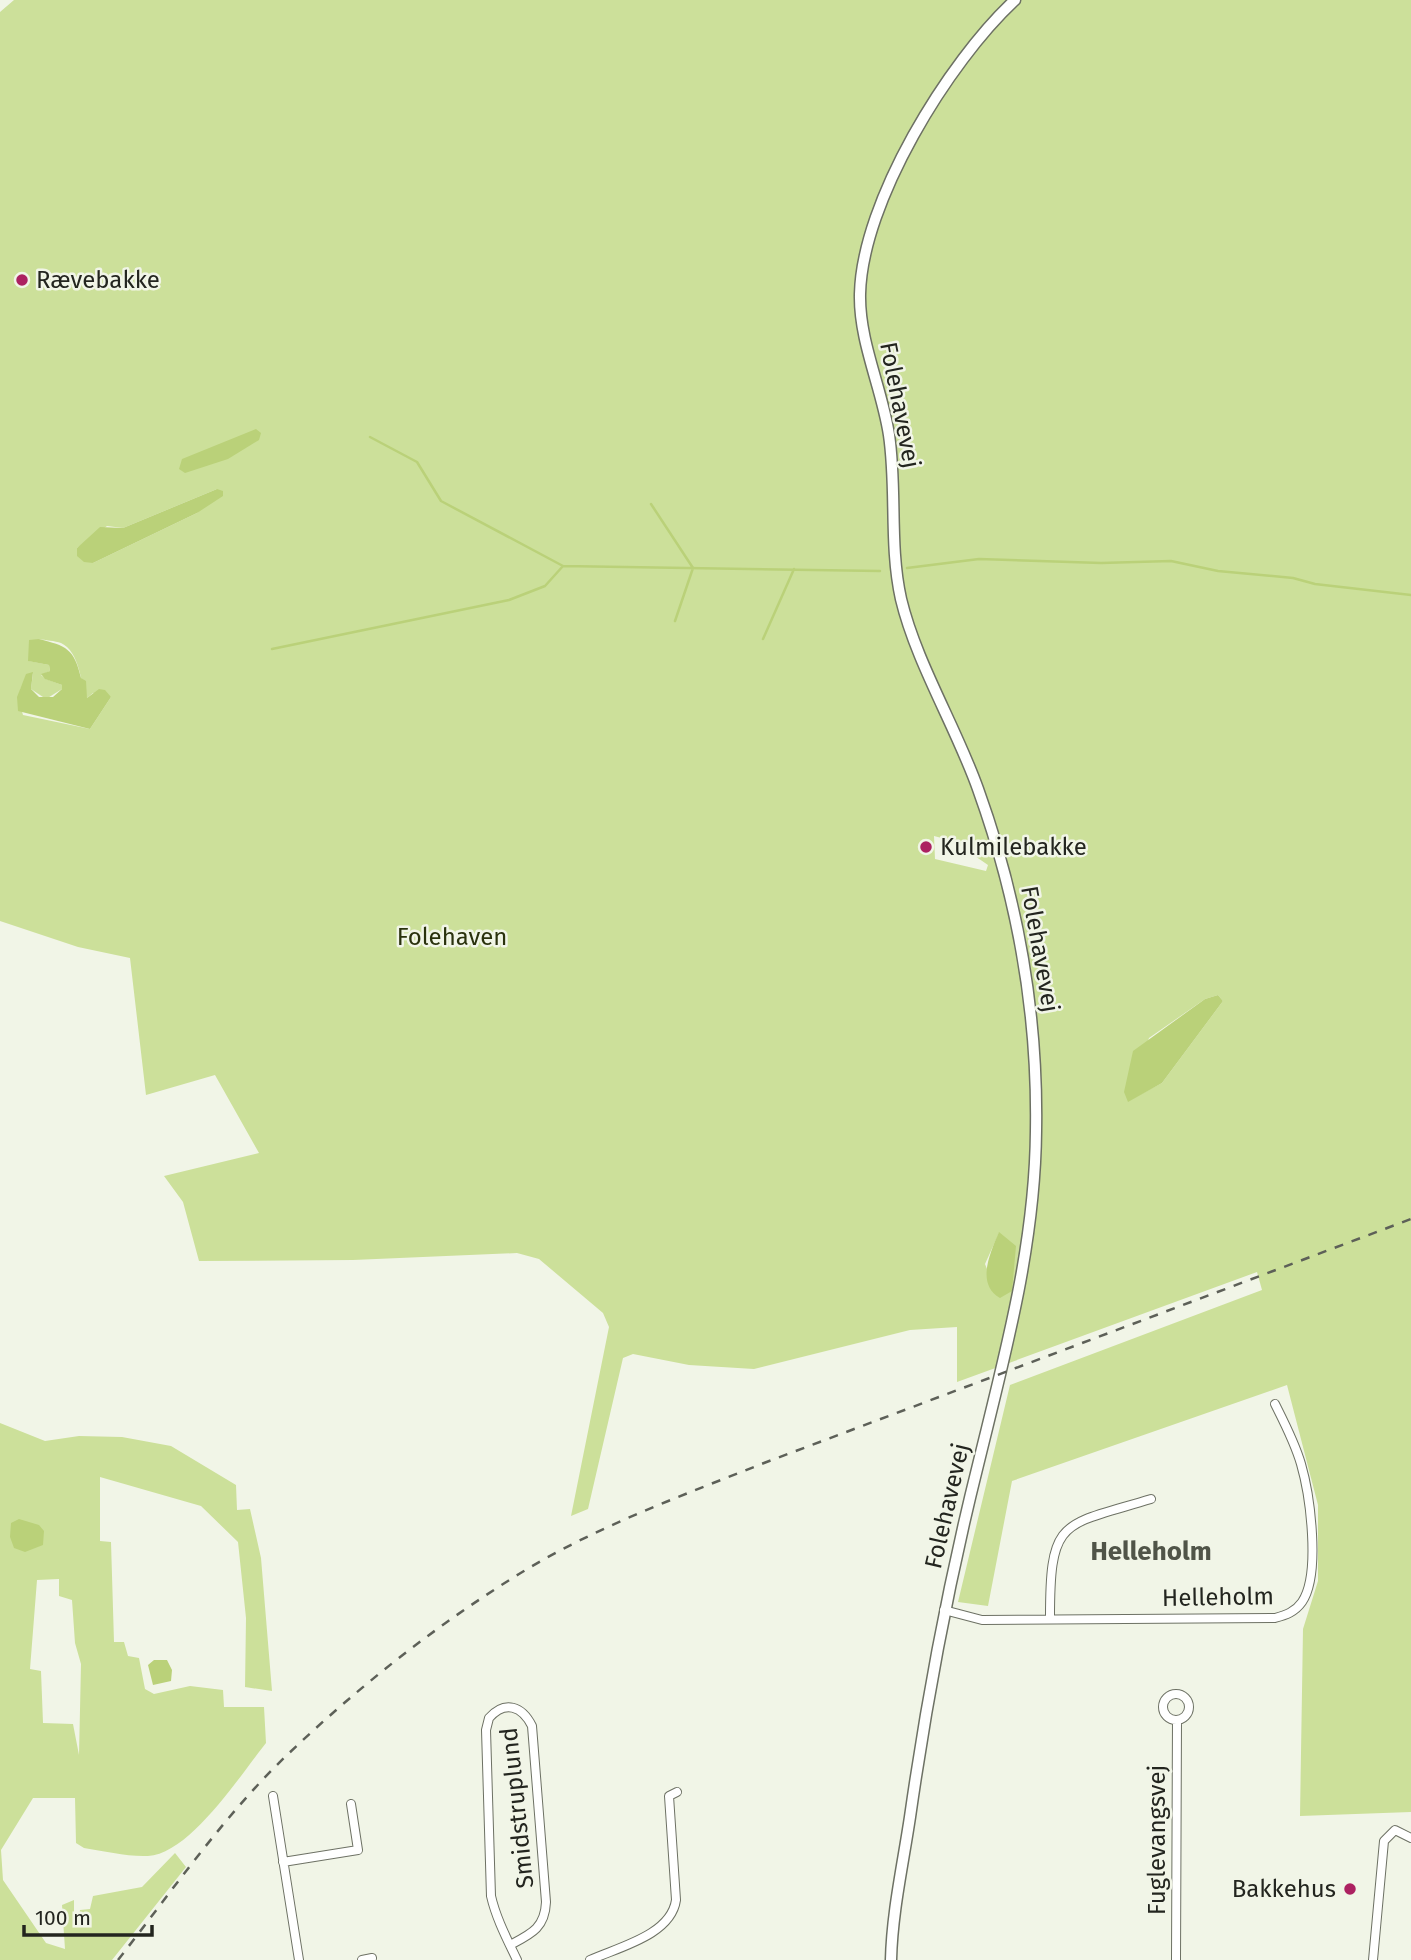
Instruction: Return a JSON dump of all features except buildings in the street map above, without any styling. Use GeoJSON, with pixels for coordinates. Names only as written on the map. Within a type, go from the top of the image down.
{"type":"FeatureCollection","features":[{"type":"Feature","properties":{"kind":"street","name":"Folehavevej"},"geometry":{"type":"LineString","coordinates":[[891,1960],[923,1728],[944,1610],[1022,1278],[1031,1215],[1036,1133],[1033,1027],[1017,921],[1004,869],[978,788],[901,597],[889,433],[863,326],[860,295],[874,219],[891,178],[968,50],[1014,0]]}},
{"type":"Feature","properties":{"kind":"street","name":"Helleholm"},"geometry":{"type":"LineString","coordinates":[[944,1610],[982,1620],[1050,1617],[1275,1618],[1296,1609],[1308,1589],[1311,1528],[1301,1465],[1275,1404]]}},
{"type":"Feature","properties":{"kind":"street"},"geometry":{"type":"LineString","coordinates":[[1050,1617],[1053,1555],[1066,1529],[1077,1521],[1150,1499]]}},
{"type":"Feature","properties":{"kind":"street","name":"Smidstruplund"},"geometry":{"type":"LineString","coordinates":[[510,1945],[533,1933],[541,1924],[546,1902],[532,1726],[526,1714],[516,1707],[504,1707],[489,1718],[486,1730],[491,1896],[510,1945],[516,1960]]}},
{"type":"Feature","properties":{"kind":"street","name":"Fuglevangsvej"},"geometry":{"type":"LineString","coordinates":[[1176,1960],[1177,1720]]}},
{"type":"Feature","properties":{"kind":"street"},"geometry":{"type":"LineString","coordinates":[[590,1960],[660,1928],[673,1915],[677,1900],[669,1796],[677,1792]]}},
{"type":"Feature","properties":{"kind":"street"},"geometry":{"type":"LineString","coordinates":[[273,1796],[299,1960]]}},
{"type":"Feature","properties":{"kind":"street"},"geometry":{"type":"LineString","coordinates":[[283,1862],[358,1850],[351,1804]]}},
{"type":"Feature","properties":{"kind":"street"},"geometry":{"type":"LineString","coordinates":[[1373,1960],[1384,1841],[1395,1830],[1411,1838]]}},
{"type":"Feature","properties":{"kind":"street"},"geometry":{"type":"LineString","coordinates":[[362,1960],[372,1958]]}},
{"type":"Feature","properties":{"kind":"green space","name":"Folehaven"},"geometry":{"type":"Polygon","coordinates":[[[14,0],[1411,0],[1411,1812],[1300,1816],[1303,1629],[1318,1581],[1318,1505],[1287,1385],[1012,1481],[988,1606],[958,1602],[1010,1385],[1262,1290],[1257,1272],[957,1382],[957,1327],[910,1330],[754,1369],[689,1365],[633,1354],[623,1358],[588,1509],[571,1516],[609,1327],[603,1313],[539,1259],[517,1253],[353,1260],[199,1261],[183,1202],[164,1176],[259,1153],[215,1075],[146,1095],[130,958],[78,947],[0,921],[0,12],[14,0]],[[217,489],[123,528],[107,526],[77,548],[93,563],[197,513],[217,489]],[[39,639],[31,648],[29,661],[49,665],[50,671],[41,675],[62,685],[62,689],[46,699],[31,689],[33,673],[21,687],[23,715],[90,729],[111,697],[93,693],[87,698],[76,660],[61,643],[39,639]],[[934,836],[935,859],[986,871],[988,865],[953,841],[934,836]],[[1218,995],[1205,999],[1149,1038],[1128,1101],[1162,1083],[1223,1001],[1218,995]],[[999,1233],[985,1264],[989,1274],[1008,1292],[999,1233]]]}},
{"type":"Feature","properties":{"kind":"green space"},"geometry":{"type":"Polygon","coordinates":[[[0,1423],[45,1441],[79,1436],[122,1437],[171,1446],[236,1485],[237,1510],[250,1509],[261,1558],[272,1691],[245,1687],[246,1618],[238,1542],[201,1506],[100,1477],[100,1541],[111,1542],[114,1642],[124,1642],[128,1656],[139,1658],[145,1689],[154,1694],[190,1686],[223,1690],[224,1707],[264,1707],[266,1743],[229,1792],[197,1828],[164,1852],[148,1856],[84,1848],[76,1843],[75,1798],[33,1798],[1,1850],[3,1880],[46,1943],[65,1949],[62,1905],[74,1900],[74,1920],[78,1922],[80,1910],[90,1909],[93,1896],[142,1887],[175,1853],[186,1867],[112,1960],[0,1960],[0,1423]],[[59,1579],[37,1580],[30,1669],[41,1671],[43,1723],[73,1724],[79,1755],[81,1664],[75,1643],[72,1600],[59,1596],[59,1579]]]}},
{"type":"Feature","properties":{"kind":"shaded area"},"geometry":{"type":"Polygon","coordinates":[[[256,429],[261,433],[259,440],[228,459],[185,473],[179,469],[182,459],[256,429]]]}},
{"type":"Feature","properties":{"kind":"shaded area"},"geometry":{"type":"Polygon","coordinates":[[[217,489],[223,491],[223,496],[197,513],[93,563],[84,562],[77,556],[77,548],[100,527],[123,528],[217,489]]]}},
{"type":"Feature","properties":{"kind":"shaded area"},"geometry":{"type":"Polygon","coordinates":[[[39,639],[56,644],[72,654],[81,678],[86,681],[87,698],[99,689],[105,690],[111,697],[90,729],[18,711],[17,697],[26,674],[33,672],[31,689],[39,697],[53,697],[62,689],[62,685],[45,679],[41,674],[50,671],[49,665],[28,661],[29,640],[39,639]]]}},
{"type":"Feature","properties":{"kind":"shaded area"},"geometry":{"type":"Polygon","coordinates":[[[1218,995],[1223,1001],[1162,1083],[1128,1102],[1124,1092],[1133,1051],[1205,999],[1218,995]]]}},
{"type":"Feature","properties":{"kind":"shaded area"},"geometry":{"type":"Polygon","coordinates":[[[999,1232],[1016,1246],[1012,1291],[1000,1298],[992,1292],[987,1276],[989,1258],[999,1232]]]}},
{"type":"Feature","properties":{"kind":"shaded area"},"geometry":{"type":"Polygon","coordinates":[[[19,1519],[39,1525],[44,1531],[43,1545],[25,1552],[14,1548],[10,1537],[11,1523],[19,1519]]]}},
{"type":"Feature","properties":{"kind":"shaded area"},"geometry":{"type":"Polygon","coordinates":[[[154,1660],[167,1660],[172,1670],[171,1681],[153,1685],[148,1665],[154,1660]]]}},
{"type":"Feature","properties":{"kind":"waterway"},"geometry":{"type":"LineString","coordinates":[[370,437],[417,462],[441,501],[563,566],[880,571]]}},
{"type":"Feature","properties":{"kind":"waterway"},"geometry":{"type":"LineString","coordinates":[[651,504],[693,568],[675,621]]}},
{"type":"Feature","properties":{"kind":"waterway"},"geometry":{"type":"LineString","coordinates":[[907,568],[979,559],[1101,563],[1171,561],[1218,571],[1293,578],[1315,584],[1411,595]]}},
{"type":"Feature","properties":{"kind":"waterway"},"geometry":{"type":"LineString","coordinates":[[272,649],[509,600],[545,586],[563,566]]}},
{"type":"Feature","properties":{"kind":"waterway"},"geometry":{"type":"LineString","coordinates":[[763,639],[794,569]]}},
{"type":"Feature","properties":{"kind":"railway"},"geometry":{"type":"LineString","coordinates":[[118,1960],[219,1829],[286,1756],[369,1682],[427,1637],[488,1594],[548,1557],[639,1513],[764,1463],[1411,1219]]}},
{"type":"Feature","properties":{"kind":"place","name":"Rævebakke"},"geometry":{"type":"Point","coordinates":[22,280]}},
{"type":"Feature","properties":{"kind":"place","name":"Kulmilebakke"},"geometry":{"type":"Point","coordinates":[926,847]}},
{"type":"Feature","properties":{"kind":"place","name":"Bakkehus"},"geometry":{"type":"Point","coordinates":[1350,1889]}},
{"type":"Feature","properties":{"kind":"district","name":"Helleholm"},"geometry":{"type":"Point","coordinates":[1151,1551]}}]}
